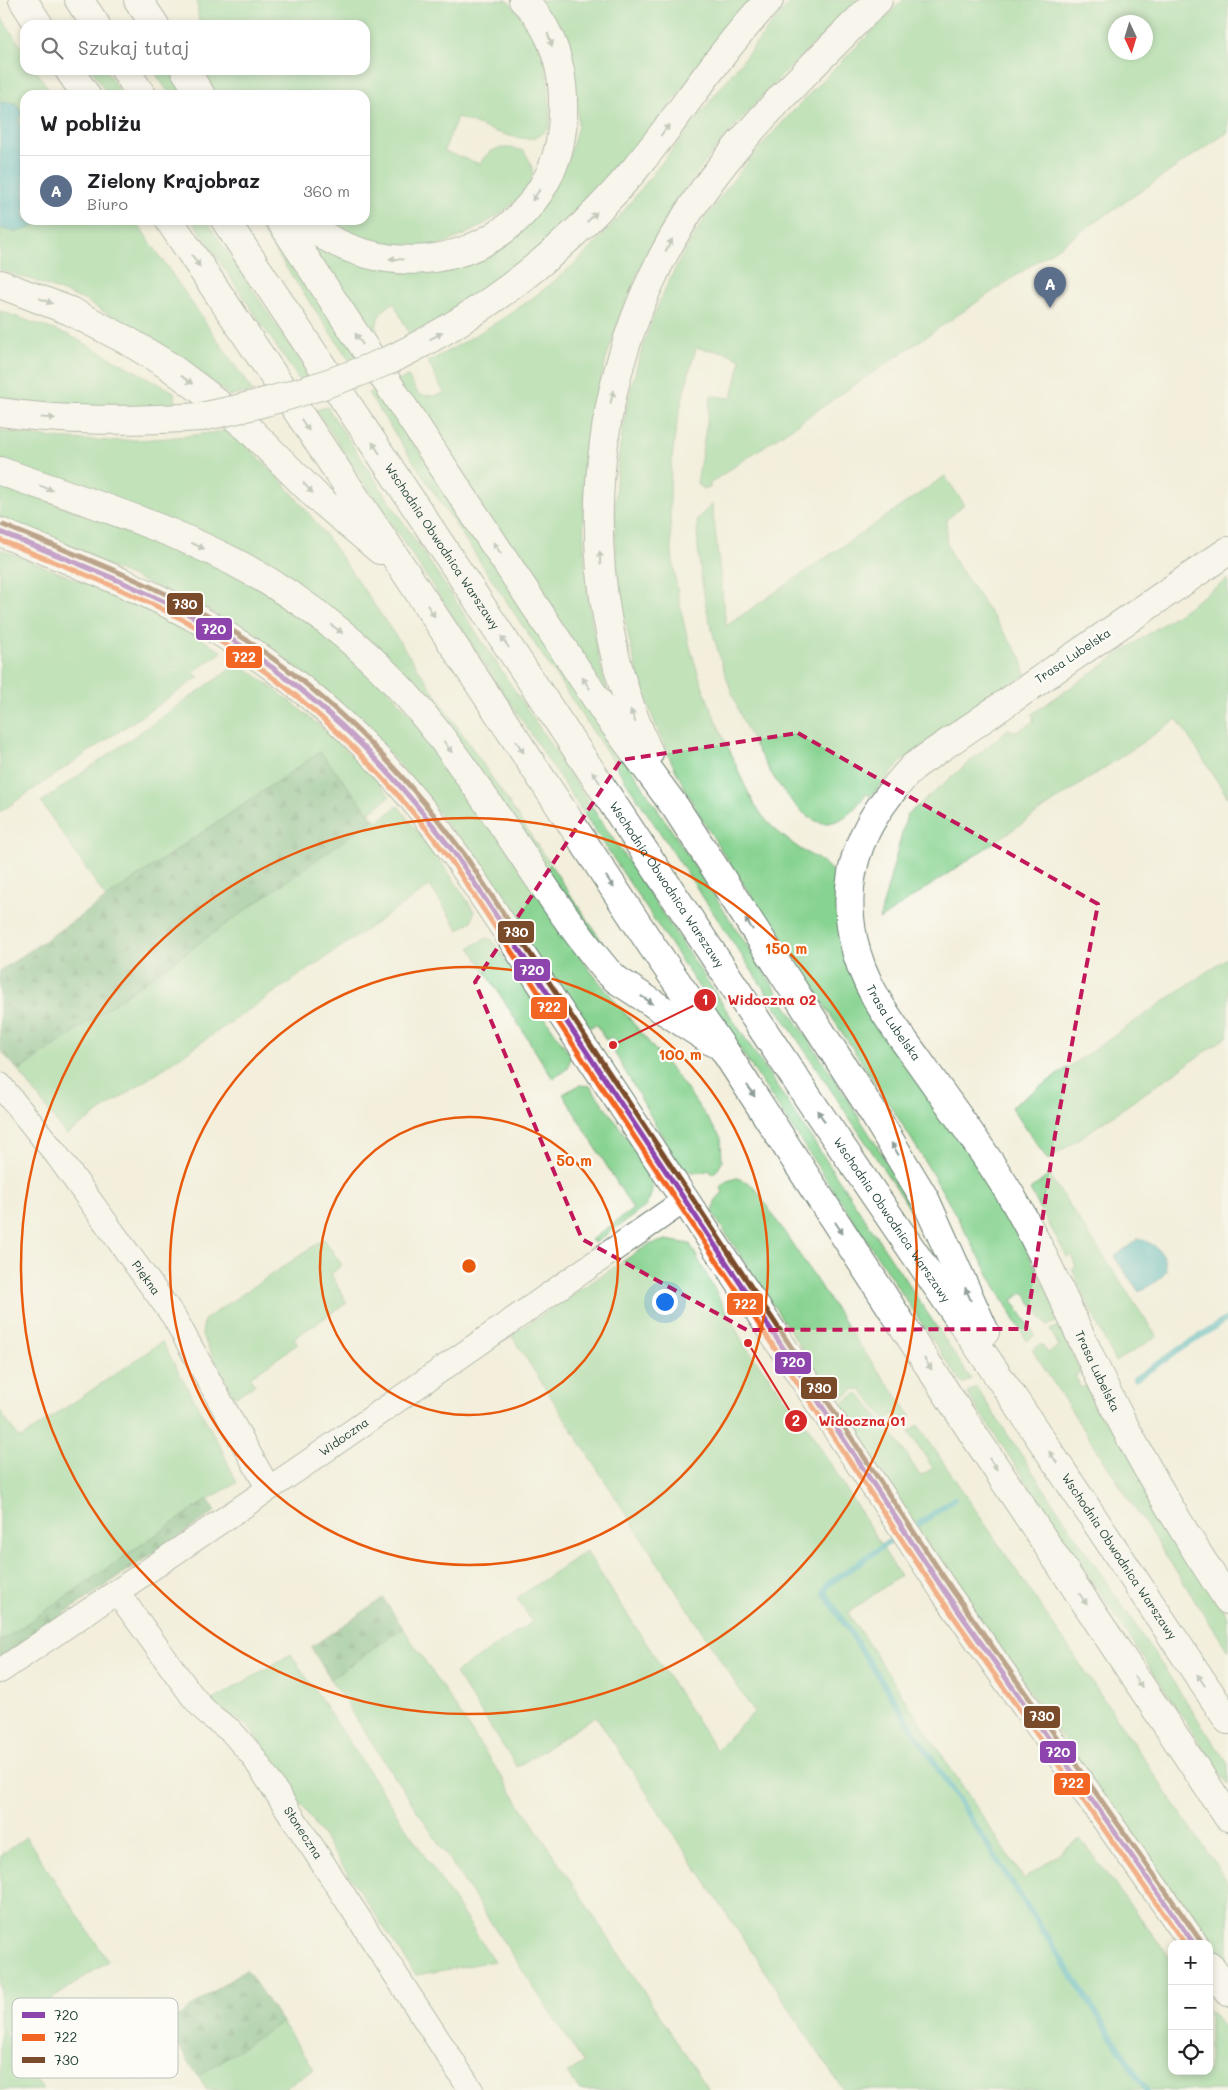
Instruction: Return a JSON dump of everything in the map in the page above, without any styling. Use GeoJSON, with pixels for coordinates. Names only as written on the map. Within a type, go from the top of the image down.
{"type":"FeatureCollection","features":[{"type":"Feature","properties":{"kind":"main road"},"geometry":{"type":"LineString","coordinates":[[0,2],[10,0]]}},
{"type":"Feature","properties":{"kind":"main road"},"geometry":{"type":"LineString","coordinates":[[22,0],[36,20]]}},
{"type":"Feature","properties":{"kind":"main road"},"geometry":{"type":"LineString","coordinates":[[79,0],[93,20]]}},
{"type":"Feature","properties":{"kind":"main road"},"geometry":{"type":"LineString","coordinates":[[138,0],[152,20]]}},
{"type":"Feature","properties":{"kind":"main road"},"geometry":{"type":"LineString","coordinates":[[310,225],[341,246],[375,258],[411,261],[438,258],[470,249],[503,230],[528,206],[548,177],[557,154],[564,108],[560,69],[548,33],[523,0]]}},
{"type":"Feature","properties":{"kind":"main road"},"geometry":{"type":"LineString","coordinates":[[0,412],[36,417],[99,421],[201,416],[256,406],[310,390],[392,358],[480,310],[519,282],[558,250],[598,210],[635,168],[769,0]]}},
{"type":"Feature","properties":{"kind":"main road"},"geometry":{"type":"LineString","coordinates":[[676,808],[648,751],[628,702],[611,643],[603,596],[598,528],[601,462],[610,405],[630,332],[656,269],[688,213],[734,152],[793,86],[878,0]]}},
{"type":"Feature","properties":{"kind":"main road"},"geometry":{"type":"LineString","coordinates":[[72,75],[83,90]]}},
{"type":"Feature","properties":{"kind":"main road"},"geometry":{"type":"LineString","coordinates":[[129,75],[139,90]]}},
{"type":"Feature","properties":{"kind":"main road"},"geometry":{"type":"LineString","coordinates":[[187,75],[198,90]]}},
{"type":"Feature","properties":{"kind":"main road"},"geometry":{"type":"LineString","coordinates":[[172,225],[404,570],[567,819],[724,1050],[966,1423],[1228,1817]]}},
{"type":"Feature","properties":{"kind":"main road","name":"Wschodnia Obwodnica Warszawy"},"geometry":{"type":"LineString","coordinates":[[228,225],[806,1094],[1016,1402],[1228,1720]]}},
{"type":"Feature","properties":{"kind":"main road"},"geometry":{"type":"LineString","coordinates":[[283,225],[607,715],[676,808],[874,1114],[925,1199],[1016,1402]]}},
{"type":"Feature","properties":{"kind":"main road"},"geometry":{"type":"LineString","coordinates":[[0,284],[70,311],[128,341],[169,366],[210,396],[249,429],[317,497],[404,570]]}},
{"type":"Feature","properties":{"kind":"main road"},"geometry":{"type":"LineString","coordinates":[[0,472],[153,526],[232,561],[298,601],[344,635],[395,682],[436,730],[470,777],[551,898],[607,971],[616,980],[724,1050]]}},
{"type":"Feature","properties":{"kind":"main road"},"geometry":{"type":"LineString","coordinates":[[0,532],[140,591],[201,620],[244,646],[310,695],[360,740],[406,790],[434,824],[962,1616],[1191,1940]]}},
{"type":"Feature","properties":{"kind":"main road","name":"Trasa Lubelska"},"geometry":{"type":"LineString","coordinates":[[1228,550],[914,766],[883,802],[863,833],[854,858],[850,891],[853,938],[859,961],[872,990],[893,1025],[1011,1195],[1048,1264],[1117,1414],[1166,1502],[1228,1600]]}},
{"type":"Feature","properties":{"kind":"main road"},"geometry":{"type":"LineString","coordinates":[[1213,1971],[1228,1992]]}},
{"type":"Feature","properties":{"kind":"street","name":"Piękna"},"geometry":{"type":"LineString","coordinates":[[0,1085],[58,1155],[174,1317],[268,1488]]}},
{"type":"Feature","properties":{"kind":"street","name":"Widoczna"},"geometry":{"type":"LineString","coordinates":[[0,1671],[685,1200]]}},
{"type":"Feature","properties":{"kind":"street","name":"Słoneczna"},"geometry":{"type":"LineString","coordinates":[[116,1592],[193,1697],[208,1714],[231,1732],[252,1755],[471,2090]]}},
{"type":"Feature","properties":{"kind":"highlighted area"},"geometry":{"type":"Polygon","coordinates":[[[798,733],[1098,904],[1055,1135],[1026,1329],[747,1330],[582,1239],[475,982],[621,760],[798,733]]]}},
{"type":"Feature","properties":{"kind":"green space"},"geometry":{"type":"Polygon","coordinates":[[[197,0],[507,0],[530,28],[543,57],[549,89],[550,126],[539,136],[522,138],[498,133],[457,117],[444,151],[480,164],[488,154],[499,148],[524,151],[532,169],[532,176],[527,187],[518,199],[505,210],[474,230],[444,243],[418,248],[404,248],[375,245],[355,238],[332,225],[370,225],[370,90],[214,90],[204,75],[370,75],[370,20],[199,20],[197,0]]]}},
{"type":"Feature","properties":{"kind":"green space"},"geometry":{"type":"Polygon","coordinates":[[[539,0],[754,0],[610,180],[536,256],[411,338],[394,303],[387,307],[379,317],[376,330],[381,351],[300,230],[459,264],[568,161],[578,126],[577,91],[569,53],[539,0]]]}},
{"type":"Feature","properties":{"kind":"green space"},"geometry":{"type":"Polygon","coordinates":[[[792,0],[858,0],[760,98],[706,161],[666,220],[634,283],[609,348],[593,416],[585,486],[584,556],[593,627],[609,696],[397,381],[408,377],[419,395],[436,396],[444,393],[428,362],[494,324],[534,297],[592,247],[609,229],[792,0]]]}},
{"type":"Feature","properties":{"kind":"green space"},"geometry":{"type":"Polygon","coordinates":[[[903,0],[1228,0],[1228,132],[710,483],[710,488],[704,489],[697,484],[711,396],[732,398],[741,359],[725,352],[696,348],[676,429],[671,470],[672,552],[686,633],[712,711],[754,804],[772,827],[800,849],[822,861],[834,874],[839,891],[839,925],[1002,1202],[1062,1319],[1047,1326],[1024,1292],[1012,1300],[1035,1335],[1027,1341],[939,1185],[901,1123],[695,807],[673,764],[654,719],[638,673],[626,626],[615,530],[616,482],[626,411],[644,343],[670,278],[703,222],[755,154],[813,91],[903,0]]]}},
{"type":"Feature","properties":{"kind":"green space"},"geometry":{"type":"Polygon","coordinates":[[[0,15],[20,45],[20,75],[39,75],[49,90],[20,90],[20,124],[7,102],[0,103],[0,15]]]}},
{"type":"Feature","properties":{"kind":"green space"},"geometry":{"type":"Polygon","coordinates":[[[95,75],[109,75],[119,90],[105,90],[95,75]]]}},
{"type":"Feature","properties":{"kind":"green space"},"geometry":{"type":"Polygon","coordinates":[[[156,75],[171,75],[182,90],[167,90],[156,75]]]}},
{"type":"Feature","properties":{"kind":"green space"},"geometry":{"type":"Polygon","coordinates":[[[35,225],[138,225],[253,392],[230,396],[187,361],[84,300],[0,270],[0,228],[16,232],[35,225]]]}},
{"type":"Feature","properties":{"kind":"green space"},"geometry":{"type":"Polygon","coordinates":[[[195,225],[209,225],[311,377],[299,380],[195,225]]]}},
{"type":"Feature","properties":{"kind":"green space"},"geometry":{"type":"Polygon","coordinates":[[[257,225],[271,225],[361,360],[351,363],[257,225]]]}},
{"type":"Feature","properties":{"kind":"green space"},"geometry":{"type":"Polygon","coordinates":[[[0,311],[69,335],[174,392],[177,408],[66,407],[0,398],[0,311]]]}},
{"type":"Feature","properties":{"kind":"green space"},"geometry":{"type":"Polygon","coordinates":[[[378,389],[587,701],[844,1094],[896,1176],[922,1227],[368,393],[378,389]]]}},
{"type":"Feature","properties":{"kind":"green space"},"geometry":{"type":"Polygon","coordinates":[[[327,407],[971,1379],[962,1384],[316,410],[327,407]]]}},
{"type":"Feature","properties":{"kind":"green space"},"geometry":{"type":"Polygon","coordinates":[[[0,430],[28,435],[85,440],[143,440],[228,430],[277,476],[299,501],[340,555],[613,958],[343,622],[0,463],[0,430]]]}},
{"type":"Feature","properties":{"kind":"green space"},"geometry":{"type":"Polygon","coordinates":[[[945,476],[964,504],[947,520],[946,540],[952,557],[1022,659],[1025,675],[902,761],[871,796],[866,794],[845,816],[828,823],[814,820],[800,810],[772,775],[740,715],[723,667],[707,610],[700,565],[697,519],[712,504],[726,626],[945,476]]]}},
{"type":"Feature","properties":{"kind":"green space"},"geometry":{"type":"Polygon","coordinates":[[[0,484],[198,556],[262,589],[329,633],[387,688],[437,747],[588,968],[683,1084],[721,1138],[722,1161],[719,1168],[712,1174],[709,1170],[696,1172],[684,1168],[677,1162],[613,1050],[618,1046],[611,1037],[606,1040],[596,1024],[591,1027],[565,1005],[500,896],[420,788],[364,725],[320,686],[266,645],[207,609],[0,519],[0,484]]]}},
{"type":"Feature","properties":{"kind":"green space"},"geometry":{"type":"Polygon","coordinates":[[[0,549],[163,614],[222,652],[193,672],[199,677],[0,812],[0,549]]]}},
{"type":"Feature","properties":{"kind":"green space"},"geometry":{"type":"Polygon","coordinates":[[[1228,579],[1228,798],[1177,719],[879,920],[907,815],[1008,729],[1017,732],[1034,721],[1032,714],[1228,579]]]}},
{"type":"Feature","properties":{"kind":"green space"},"geometry":{"type":"Polygon","coordinates":[[[239,663],[319,725],[356,759],[390,796],[369,813],[320,752],[106,898],[41,802],[239,663]]]}},
{"type":"Feature","properties":{"kind":"green space"},"geometry":{"type":"Polygon","coordinates":[[[320,752],[374,819],[19,1071],[0,1050],[0,971],[320,752]]]}},
{"type":"Feature","properties":{"kind":"green space"},"geometry":{"type":"Polygon","coordinates":[[[398,806],[449,873],[474,911],[472,921],[459,930],[430,886],[66,1135],[19,1071],[374,819],[378,821],[398,806]]]}},
{"type":"Feature","properties":{"kind":"green space"},"geometry":{"type":"Polygon","coordinates":[[[487,938],[492,940],[571,1056],[568,1068],[553,1079],[470,947],[487,938]]]}},
{"type":"Feature","properties":{"kind":"green space"},"geometry":{"type":"Polygon","coordinates":[[[1228,957],[1228,1036],[1048,1160],[1011,1107],[1228,957]]]}},
{"type":"Feature","properties":{"kind":"green space"},"geometry":{"type":"Polygon","coordinates":[[[580,1085],[590,1086],[643,1163],[652,1185],[651,1194],[645,1207],[595,1243],[591,1240],[633,1209],[563,1094],[580,1085]]]}},
{"type":"Feature","properties":{"kind":"green space"},"geometry":{"type":"Polygon","coordinates":[[[1049,1175],[1157,1337],[1115,1362],[1072,1269],[1076,1267],[1071,1255],[1067,1257],[1030,1190],[1049,1175]]]}},
{"type":"Feature","properties":{"kind":"green space"},"geometry":{"type":"Polygon","coordinates":[[[737,1178],[755,1188],[858,1343],[912,1417],[901,1424],[895,1414],[887,1419],[884,1418],[862,1390],[855,1389],[839,1400],[835,1399],[713,1214],[715,1201],[723,1192],[720,1187],[727,1181],[737,1178]]]}},
{"type":"Feature","properties":{"kind":"green space"},"geometry":{"type":"Polygon","coordinates":[[[324,1239],[342,1265],[331,1274],[347,1303],[294,1338],[298,1344],[250,1377],[255,1385],[234,1397],[202,1335],[204,1320],[324,1239]]]}},
{"type":"Feature","properties":{"kind":"green space"},"geometry":{"type":"Polygon","coordinates":[[[666,1240],[690,1244],[745,1346],[807,1426],[900,1576],[848,1613],[1024,1879],[1080,1839],[1168,1955],[1168,2075],[1213,2075],[1213,2014],[1228,2034],[1228,2090],[843,2090],[596,1716],[517,1767],[455,1673],[532,1622],[517,1598],[586,1551],[716,1750],[754,1712],[511,1335],[648,1245],[666,1240]]]}},
{"type":"Feature","properties":{"kind":"green space"},"geometry":{"type":"Polygon","coordinates":[[[1059,1326],[1081,1373],[1075,1376],[1081,1387],[1087,1386],[1100,1414],[1106,1412],[1200,1573],[1228,1617],[1228,1651],[1032,1350],[1041,1344],[1048,1353],[1059,1346],[1050,1330],[1059,1326]]]}},
{"type":"Feature","properties":{"kind":"green space"},"geometry":{"type":"Polygon","coordinates":[[[162,1342],[221,1448],[237,1483],[208,1499],[0,1642],[0,1411],[20,1439],[162,1342]]]}},
{"type":"Feature","properties":{"kind":"green space"},"geometry":{"type":"Polygon","coordinates":[[[976,1387],[1228,1764],[1228,1785],[967,1393],[976,1387]]]}},
{"type":"Feature","properties":{"kind":"green space"},"geometry":{"type":"Polygon","coordinates":[[[856,1394],[860,1394],[880,1421],[886,1423],[920,1476],[933,1468],[909,1432],[918,1425],[1228,1883],[1228,1977],[1213,1956],[1213,1940],[1201,1940],[834,1408],[856,1394]]]}},
{"type":"Feature","properties":{"kind":"green space"},"geometry":{"type":"Polygon","coordinates":[[[208,1499],[216,1511],[0,1657],[0,1642],[208,1499]]]}},
{"type":"Feature","properties":{"kind":"green space"},"geometry":{"type":"Polygon","coordinates":[[[383,1598],[403,1628],[330,1679],[311,1647],[383,1598]]]}},
{"type":"Feature","properties":{"kind":"green space"},"geometry":{"type":"Polygon","coordinates":[[[403,1628],[709,2090],[579,2090],[568,2073],[583,2062],[330,1679],[403,1628]]]}},
{"type":"Feature","properties":{"kind":"green space"},"geometry":{"type":"Polygon","coordinates":[[[291,1654],[494,1961],[416,1975],[249,1727],[210,1702],[291,1654]]]}},
{"type":"Feature","properties":{"kind":"green space"},"geometry":{"type":"Polygon","coordinates":[[[26,1837],[108,1961],[54,1998],[12,1998],[12,2027],[4,2032],[12,2044],[12,2078],[35,2078],[43,2090],[0,2090],[0,1855],[26,1837]]]}},
{"type":"Feature","properties":{"kind":"green space"},"geometry":{"type":"Polygon","coordinates":[[[246,1969],[282,2022],[198,2076],[178,2045],[178,2016],[246,1969]]]}},
{"type":"Feature","properties":{"kind":"green space"},"geometry":{"type":"Polygon","coordinates":[[[282,2022],[314,2069],[283,2090],[207,2090],[198,2076],[282,2022]]]}},
{"type":"Feature","properties":{"kind":"water"},"geometry":{"type":"Polygon","coordinates":[[[0,103],[15,103],[20,110],[20,118],[18,120],[20,124],[20,225],[35,225],[21,231],[0,228],[0,103]]]}},
{"type":"Feature","properties":{"kind":"water"},"geometry":{"type":"Polygon","coordinates":[[[1139,1238],[1159,1250],[1164,1259],[1166,1272],[1159,1280],[1139,1292],[1114,1257],[1139,1238]]]}},
{"type":"Feature","properties":{"kind":"waterway"},"geometry":{"type":"LineString","coordinates":[[1135,1379],[1228,1318]]}},
{"type":"Feature","properties":{"kind":"waterway"},"geometry":{"type":"LineString","coordinates":[[919,1524],[954,1499]]}},
{"type":"Feature","properties":{"kind":"waterway"},"geometry":{"type":"LineString","coordinates":[[889,1542],[827,1585],[824,1592],[1146,2090]]}},
{"type":"Feature","properties":{"kind":"transit line","name":"730"},"geometry":{"type":"LineString","coordinates":[[3,525],[105,566],[155,589],[204,614],[242,637],[314,690],[347,720],[378,751],[437,818],[464,854],[951,1588],[1200,1940]]}},
{"type":"Feature","properties":{"kind":"transit line","name":"720"},"geometry":{"type":"LineString","coordinates":[[0,532],[152,596],[201,621],[239,644],[275,669],[342,726],[403,789],[458,858],[945,1592],[1191,1940]]}},
{"type":"Feature","properties":{"kind":"transit line","name":"722"},"geometry":{"type":"LineString","coordinates":[[0,540],[150,603],[198,628],[235,651],[271,676],[337,731],[368,762],[425,827],[452,862],[939,1596],[1182,1940]]}},
{"type":"Feature","properties":{"kind":"place","name":"Zielony Krajobraz"},"geometry":{"type":"Point","coordinates":[1050,308]}},
{"type":"Feature","properties":{"kind":"place","name":"Widoczna 02"},"geometry":{"type":"Point","coordinates":[613,1045]}},
{"type":"Feature","properties":{"kind":"place","name":"Widoczna 01"},"geometry":{"type":"Point","coordinates":[748,1343]}}]}
